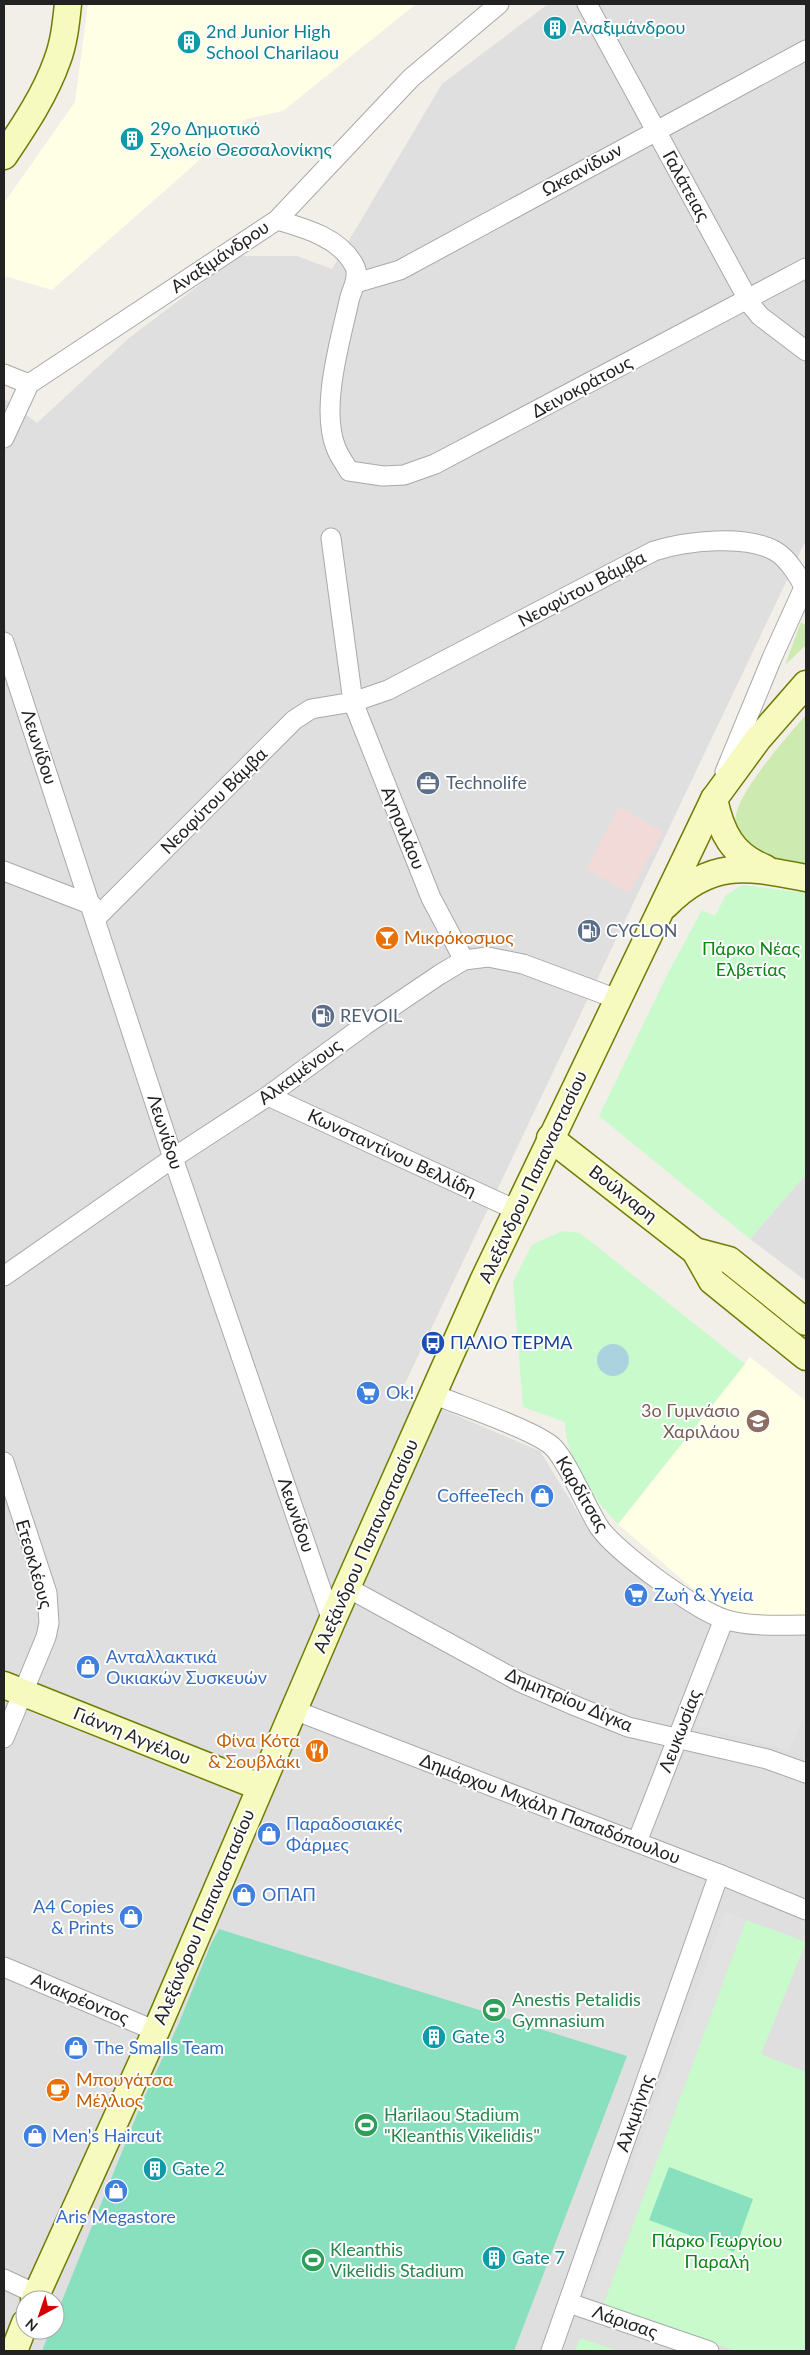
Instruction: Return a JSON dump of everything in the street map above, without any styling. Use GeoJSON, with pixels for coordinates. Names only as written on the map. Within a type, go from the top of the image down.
{"type":"FeatureCollection","features":[{"type":"Feature","properties":{"kind":"main road"},"geometry":{"type":"LineString","coordinates":[[4,156],[28,119],[54,69],[62,42],[68,4]]}},
{"type":"Feature","properties":{"kind":"main road","name":"Αλεξάνδρου Παπαναστασίου"},"geometry":{"type":"LineString","coordinates":[[38,2290],[156,2031],[332,1621],[550,1138],[714,798],[758,739],[806,684]]}},
{"type":"Feature","properties":{"kind":"main road"},"geometry":{"type":"LineString","coordinates":[[714,798],[721,826],[731,846],[752,862],[773,871]]}},
{"type":"Feature","properties":{"kind":"main road"},"geometry":{"type":"LineString","coordinates":[[658,915],[674,897],[708,874],[735,869],[773,871],[806,878]]}},
{"type":"Feature","properties":{"kind":"main road","name":"Βούλγαρη"},"geometry":{"type":"LineString","coordinates":[[550,1138],[695,1250],[729,1260],[806,1322]]}},
{"type":"Feature","properties":{"kind":"main road","name":"Βούλγαρη"},"geometry":{"type":"LineString","coordinates":[[695,1250],[712,1281],[806,1357]]}},
{"type":"Feature","properties":{"kind":"main road","name":"Γιάννη Αγγέλου"},"geometry":{"type":"LineString","coordinates":[[14,1689],[260,1787]]}},
{"type":"Feature","properties":{"kind":"street","name":"Αναξιμάνδρου"},"geometry":{"type":"LineString","coordinates":[[29,384],[277,220],[411,78],[500,4]]}},
{"type":"Feature","properties":{"kind":"street","name":"Γαλάτειας"},"geometry":{"type":"LineString","coordinates":[[587,4],[748,300],[760,316],[806,352]]}},
{"type":"Feature","properties":{"kind":"street","name":"Ωκεανίδων"},"geometry":{"type":"LineString","coordinates":[[356,283],[400,270],[806,50]]}},
{"type":"Feature","properties":{"kind":"street"},"geometry":{"type":"LineString","coordinates":[[277,220],[308,229],[342,250],[355,266],[356,283]]}},
{"type":"Feature","properties":{"kind":"street","name":"Δεινοκράτους"},"geometry":{"type":"LineString","coordinates":[[356,283],[349,299],[334,364],[331,418],[336,449],[350,471],[383,476],[404,475],[435,464],[806,268]]}},
{"type":"Feature","properties":{"kind":"street"},"geometry":{"type":"LineString","coordinates":[[4,374],[29,384],[4,438]]}},
{"type":"Feature","properties":{"kind":"street","name":"Αγησιλάου"},"geometry":{"type":"LineString","coordinates":[[331,538],[348,702],[431,898],[464,960]]}},
{"type":"Feature","properties":{"kind":"street","name":"Νεοφύτου Βάμβα"},"geometry":{"type":"LineString","coordinates":[[94,912],[294,720],[311,709],[348,702],[388,690],[654,551],[670,546],[723,540],[768,549],[775,551],[784,558],[806,587]]}},
{"type":"Feature","properties":{"kind":"street","name":"Αλεξάνδρου Παπαναστασίου"},"geometry":{"type":"LineString","coordinates":[[714,798],[772,658],[806,587]]}},
{"type":"Feature","properties":{"kind":"street","name":"Λεωνίδου"},"geometry":{"type":"LineString","coordinates":[[4,642],[173,1158],[332,1621]]}},
{"type":"Feature","properties":{"kind":"street"},"geometry":{"type":"LineString","coordinates":[[4,870],[94,912]]}},
{"type":"Feature","properties":{"kind":"street","name":"Αλκαμένους"},"geometry":{"type":"LineString","coordinates":[[4,1276],[173,1158],[268,1096],[365,1025],[438,975],[464,960],[488,957],[523,964],[617,999]]}},
{"type":"Feature","properties":{"kind":"street","name":"Κωνσταντίνου Βελλίδη"},"geometry":{"type":"LineString","coordinates":[[268,1096],[516,1210]]}},
{"type":"Feature","properties":{"kind":"street","name":"Καρδίτσας"},"geometry":{"type":"LineString","coordinates":[[433,1394],[543,1440],[553,1447],[593,1517],[613,1544],[689,1600],[724,1620],[756,1626],[806,1625]]}},
{"type":"Feature","properties":{"kind":"street","name":"Ετεοκλέους"},"geometry":{"type":"LineString","coordinates":[[4,1462],[46,1593],[49,1608],[46,1637],[14,1689],[4,1738]]}},
{"type":"Feature","properties":{"kind":"street","name":"Δημητρίου Δίγκα"},"geometry":{"type":"LineString","coordinates":[[348,1588],[520,1682],[628,1727],[677,1740],[767,1759],[806,1773]]}},
{"type":"Feature","properties":{"kind":"street","name":"Λευκωσίας"},"geometry":{"type":"LineString","coordinates":[[636,1842],[724,1620]]}},
{"type":"Feature","properties":{"kind":"street","name":"Δημάρχου Μιχάλη Παπαδόπουλου"},"geometry":{"type":"LineString","coordinates":[[294,1710],[719,1874],[806,1910]]}},
{"type":"Feature","properties":{"kind":"street","name":"Αλκμήνης"},"geometry":{"type":"LineString","coordinates":[[552,2351],[719,1874]]}},
{"type":"Feature","properties":{"kind":"street","name":"Ανακρέοντος"},"geometry":{"type":"LineString","coordinates":[[4,1967],[156,2031]]}},
{"type":"Feature","properties":{"kind":"street"},"geometry":{"type":"LineString","coordinates":[[4,2279],[23,2290]]}},
{"type":"Feature","properties":{"kind":"street","name":"Λάρισας"},"geometry":{"type":"LineString","coordinates":[[568,2303],[709,2351]]}},
{"type":"Feature","properties":{"kind":"shaded area"},"geometry":{"type":"Polygon","coordinates":[[[88,4],[416,4],[283,111],[246,119],[52,290],[4,276],[4,203],[75,102],[88,4]]]}},
{"type":"Feature","properties":{"kind":"shaded area"},"geometry":{"type":"Polygon","coordinates":[[[548,4],[806,4],[806,545],[804,544],[401,1392],[540,1451],[588,1529],[605,1547],[665,1598],[700,1619],[734,1629],[806,1632],[806,2351],[4,2351],[4,398],[37,423],[129,338],[238,256],[297,256],[332,269],[442,84],[548,4]]]}},
{"type":"Feature","properties":{"kind":"shaded area"},"geometry":{"type":"Polygon","coordinates":[[[619,807],[663,832],[629,893],[586,869],[619,807]]]}},
{"type":"Feature","properties":{"kind":"shaded area"},"geometry":{"type":"Polygon","coordinates":[[[806,1174],[806,1281],[750,1239],[806,1174]]]}},
{"type":"Feature","properties":{"kind":"shaded area"},"geometry":{"type":"Polygon","coordinates":[[[750,1357],[806,1401],[806,1617],[740,1616],[719,1607],[701,1596],[618,1524],[750,1357]]]}},
{"type":"Feature","properties":{"kind":"shaded area"},"geometry":{"type":"Polygon","coordinates":[[[734,1629],[806,1632],[806,1712],[789,1750],[695,1726],[734,1629]]]}},
{"type":"Feature","properties":{"kind":"shaded area"},"geometry":{"type":"Polygon","coordinates":[[[725,1912],[746,1920],[603,2305],[584,2299],[725,1912]]]}},
{"type":"Feature","properties":{"kind":"green space"},"geometry":{"type":"Polygon","coordinates":[[[801,622],[806,626],[806,645],[785,665],[801,622]]]}},
{"type":"Feature","properties":{"kind":"green space"},"geometry":{"type":"Polygon","coordinates":[[[806,715],[806,864],[768,857],[756,851],[740,835],[737,828],[736,815],[739,804],[755,778],[806,715]]]}},
{"type":"Feature","properties":{"kind":"green space","name":"Πάρκο Νέας Ελβετίας"},"geometry":{"type":"Polygon","coordinates":[[[743,885],[806,893],[806,1174],[750,1239],[599,1116],[667,975],[702,910],[715,916],[726,895],[743,885]]]}},
{"type":"Feature","properties":{"kind":"green space"},"geometry":{"type":"Polygon","coordinates":[[[562,1231],[580,1233],[745,1364],[618,1524],[609,1515],[582,1477],[570,1449],[565,1422],[523,1407],[513,1282],[532,1245],[562,1231]]]}},
{"type":"Feature","properties":{"kind":"green space","name":"Πάρκο Γεωργίου Παραλή"},"geometry":{"type":"Polygon","coordinates":[[[746,1920],[806,1942],[761,2054],[806,2072],[806,2351],[736,2351],[603,2305],[746,1920]]]}},
{"type":"Feature","properties":{"kind":"green space","name":"Harilaou Stadium \"Kleanthis Vikelidis\""},"geometry":{"type":"Polygon","coordinates":[[[219,1929],[627,2056],[514,2351],[42,2351],[46,2340],[65,2340],[65,2293],[142,2102],[179,2023],[219,1929]]]}},
{"type":"Feature","properties":{"kind":"green space"},"geometry":{"type":"Polygon","coordinates":[[[669,2167],[753,2199],[734,2252],[649,2220],[669,2167]]]}},
{"type":"Feature","properties":{"kind":"green space"},"geometry":{"type":"Polygon","coordinates":[[[580,2338],[618,2351],[575,2351],[580,2338]]]}},
{"type":"Feature","properties":{"kind":"water"},"geometry":{"type":"Polygon","coordinates":[[[613,1344],[624,1349],[629,1360],[624,1371],[613,1376],[602,1371],[597,1360],[602,1349],[613,1344]]]}},
{"type":"Feature","properties":{"kind":"place","name":"Αναξιμάνδρου"},"geometry":{"type":"Point","coordinates":[555,28]}},
{"type":"Feature","properties":{"kind":"place","name":"2nd Junior High School Charilaou"},"geometry":{"type":"Point","coordinates":[189,42]}},
{"type":"Feature","properties":{"kind":"place","name":"29ο Δημοτικό Σχολείο Θεσσαλονίκης"},"geometry":{"type":"Point","coordinates":[132,139]}},
{"type":"Feature","properties":{"kind":"place","name":"Technolife"},"geometry":{"type":"Point","coordinates":[428,783]}},
{"type":"Feature","properties":{"kind":"place","name":"CYCLON"},"geometry":{"type":"Point","coordinates":[589,931]}},
{"type":"Feature","properties":{"kind":"place","name":"Μικρόκοσμος"},"geometry":{"type":"Point","coordinates":[387,938]}},
{"type":"Feature","properties":{"kind":"place","name":"REVOIL"},"geometry":{"type":"Point","coordinates":[323,1016]}},
{"type":"Feature","properties":{"kind":"place","name":"ΠΑΛΙΟ ΤΕΡΜΑ"},"geometry":{"type":"Point","coordinates":[433,1343]}},
{"type":"Feature","properties":{"kind":"place","name":"Ok!"},"geometry":{"type":"Point","coordinates":[368,1393]}},
{"type":"Feature","properties":{"kind":"place","name":"3ο Γυμνάσιο Χαριλάου"},"geometry":{"type":"Point","coordinates":[758,1421]}},
{"type":"Feature","properties":{"kind":"place","name":"CoffeeTech"},"geometry":{"type":"Point","coordinates":[542,1496]}},
{"type":"Feature","properties":{"kind":"place","name":"Ζωή & Υγεία"},"geometry":{"type":"Point","coordinates":[636,1595]}},
{"type":"Feature","properties":{"kind":"place","name":"Ανταλλακτικά Οικιακών Συσκευών"},"geometry":{"type":"Point","coordinates":[88,1667]}},
{"type":"Feature","properties":{"kind":"place","name":"Φίνα Κότα & Σουβλάκι"},"geometry":{"type":"Point","coordinates":[317,1751]}},
{"type":"Feature","properties":{"kind":"place","name":"Παραδοσιακές Φάρμες"},"geometry":{"type":"Point","coordinates":[269,1834]}},
{"type":"Feature","properties":{"kind":"place","name":"ΟΠΑΠ"},"geometry":{"type":"Point","coordinates":[244,1895]}},
{"type":"Feature","properties":{"kind":"place","name":"A4 Copies & Prints"},"geometry":{"type":"Point","coordinates":[131,1917]}},
{"type":"Feature","properties":{"kind":"place","name":"Anestis Petalidis Gymnasium"},"geometry":{"type":"Point","coordinates":[494,2010]}},
{"type":"Feature","properties":{"kind":"place","name":"Gate 3"},"geometry":{"type":"Point","coordinates":[434,2037]}},
{"type":"Feature","properties":{"kind":"place","name":"The Smalls Team"},"geometry":{"type":"Point","coordinates":[76,2048]}},
{"type":"Feature","properties":{"kind":"place","name":"Μπουγάτσα Μέλλιος"},"geometry":{"type":"Point","coordinates":[58,2090]}},
{"type":"Feature","properties":{"kind":"place","name":"Harilaou Stadium \"Kleanthis Vikelidis\""},"geometry":{"type":"Point","coordinates":[366,2125]}},
{"type":"Feature","properties":{"kind":"place","name":"Men's Haircut"},"geometry":{"type":"Point","coordinates":[35,2136]}},
{"type":"Feature","properties":{"kind":"place","name":"Gate 2"},"geometry":{"type":"Point","coordinates":[155,2169]}},
{"type":"Feature","properties":{"kind":"place","name":"Aris Megastore"},"geometry":{"type":"Point","coordinates":[116,2191]}},
{"type":"Feature","properties":{"kind":"place","name":"Gate 7"},"geometry":{"type":"Point","coordinates":[494,2258]}},
{"type":"Feature","properties":{"kind":"place","name":"Kleanthis Vikelidis Stadium"},"geometry":{"type":"Point","coordinates":[313,2260]}}]}
